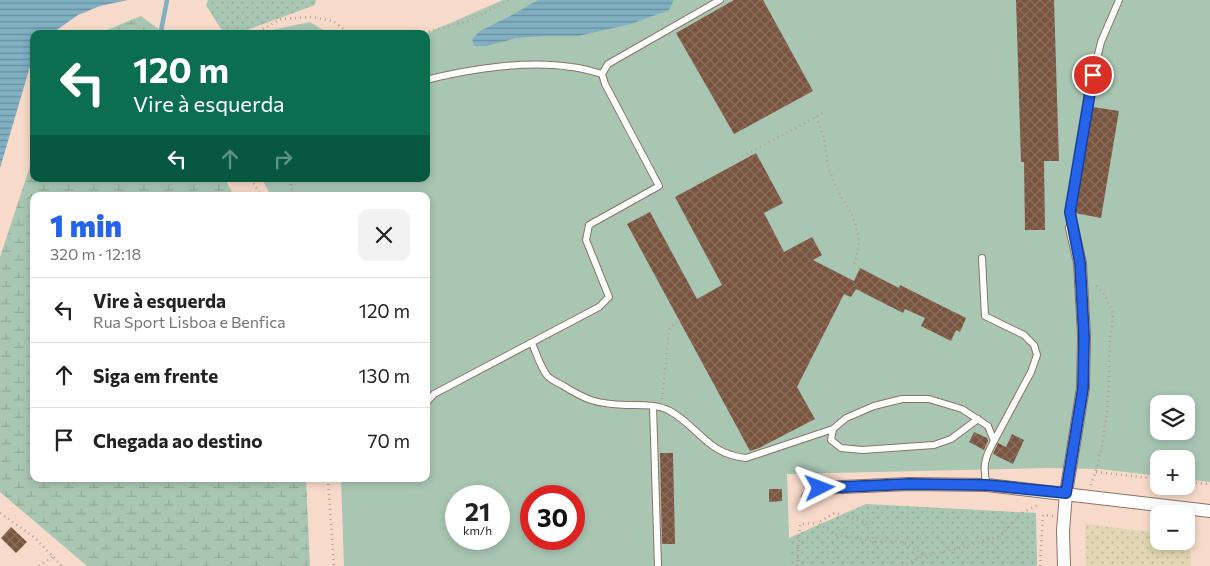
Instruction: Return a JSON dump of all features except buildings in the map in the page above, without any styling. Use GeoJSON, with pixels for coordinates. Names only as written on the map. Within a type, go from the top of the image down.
{"type":"FeatureCollection","features":[{"type":"Feature","properties":{"kind":"street"},"geometry":{"type":"LineString","coordinates":[[1064,566],[1063,531],[1066,493],[1083,388],[1084,336],[1080,263],[1072,228]]}},
{"type":"Feature","properties":{"kind":"street"},"geometry":{"type":"LineString","coordinates":[[808,497],[820,488],[909,484],[987,485],[1210,511]]}},
{"type":"Feature","properties":{"kind":"lane"},"geometry":{"type":"LineString","coordinates":[[430,398],[434,394],[599,307],[609,297],[586,240],[589,225],[659,186],[605,84],[602,74],[608,64],[720,0]]}},
{"type":"Feature","properties":{"kind":"lane"},"geometry":{"type":"LineString","coordinates":[[1072,228],[1070,212],[1093,75],[1101,42],[1119,0]]}},
{"type":"Feature","properties":{"kind":"lane"},"geometry":{"type":"LineString","coordinates":[[430,79],[485,68],[529,65],[571,67],[602,74]]}},
{"type":"Feature","properties":{"kind":"lane"},"geometry":{"type":"LineString","coordinates":[[982,258],[985,316],[1024,335],[1034,345],[1037,355],[1031,372],[988,452],[983,471],[987,485]]}},
{"type":"Feature","properties":{"kind":"lane"},"geometry":{"type":"LineString","coordinates":[[532,343],[547,376],[591,401],[610,405],[653,406],[669,410],[718,451],[732,457],[746,458],[833,429],[846,418],[874,406],[902,399],[930,398],[962,409],[988,426],[994,441]]}},
{"type":"Feature","properties":{"kind":"lane"},"geometry":{"type":"LineString","coordinates":[[653,406],[658,566]]}},
{"type":"Feature","properties":{"kind":"lane"},"geometry":{"type":"LineString","coordinates":[[833,429],[831,440],[841,448],[862,450],[907,447],[934,445],[951,439],[978,419]]}},
{"type":"Feature","properties":{"kind":"path"},"geometry":{"type":"LineString","coordinates":[[430,31],[471,20],[509,0]]}},
{"type":"Feature","properties":{"kind":"path"},"geometry":{"type":"LineString","coordinates":[[261,30],[281,19],[312,17],[333,22],[344,30]]}},
{"type":"Feature","properties":{"kind":"path"},"geometry":{"type":"LineString","coordinates":[[738,158],[825,112]]}},
{"type":"Feature","properties":{"kind":"path"},"geometry":{"type":"LineString","coordinates":[[816,116],[824,135],[827,164],[833,182],[851,212],[857,227],[859,249],[853,268]]}},
{"type":"Feature","properties":{"kind":"path"},"geometry":{"type":"LineString","coordinates":[[661,408],[670,327],[679,321]]}},
{"type":"Feature","properties":{"kind":"path"},"geometry":{"type":"LineString","coordinates":[[1096,472],[1150,478]]}},
{"type":"Feature","properties":{"kind":"path"},"geometry":{"type":"LineString","coordinates":[[328,482],[334,566]]}},
{"type":"Feature","properties":{"kind":"path"},"geometry":{"type":"LineString","coordinates":[[1195,483],[1210,484]]}},
{"type":"Feature","properties":{"kind":"path"},"geometry":{"type":"LineString","coordinates":[[902,566],[924,556],[1000,536],[1023,512],[1040,504]]}},
{"type":"Feature","properties":{"kind":"path"},"geometry":{"type":"LineString","coordinates":[[0,513],[34,537],[62,566]]}},
{"type":"Feature","properties":{"kind":"path"},"geometry":{"type":"LineString","coordinates":[[797,566],[800,524],[818,523],[834,513],[863,521],[876,542]]}},
{"type":"Feature","properties":{"kind":"path"},"geometry":{"type":"LineString","coordinates":[[818,523],[834,534],[876,542],[898,540],[912,546],[924,556]]}},
{"type":"Feature","properties":{"kind":"path"},"geometry":{"type":"LineString","coordinates":[[39,566],[52,557]]}},
{"type":"Feature","properties":{"kind":"green space"},"geometry":{"type":"Polygon","coordinates":[[[208,0],[316,0],[315,5],[247,30],[222,30],[206,5],[208,0]]]}},
{"type":"Feature","properties":{"kind":"green space"},"geometry":{"type":"Polygon","coordinates":[[[503,0],[1210,0],[1210,482],[1195,480],[1195,450],[1150,450],[1150,475],[1100,469],[1048,468],[787,474],[790,566],[344,566],[341,482],[430,482],[430,192],[269,192],[264,182],[430,182],[430,32],[503,0]]]}},
{"type":"Feature","properties":{"kind":"green space"},"geometry":{"type":"Polygon","coordinates":[[[141,16],[160,30],[107,30],[141,16]]]}},
{"type":"Feature","properties":{"kind":"green space"},"geometry":{"type":"Polygon","coordinates":[[[310,22],[323,30],[272,30],[310,22]]]}},
{"type":"Feature","properties":{"kind":"green space"},"geometry":{"type":"Polygon","coordinates":[[[30,166],[30,182],[227,182],[232,192],[30,192],[30,482],[306,482],[310,566],[87,566],[0,492],[0,257],[30,166]]]}},
{"type":"Feature","properties":{"kind":"green space"},"geometry":{"type":"Polygon","coordinates":[[[866,504],[1036,513],[1037,566],[787,566],[784,543],[791,537],[866,504]]]}},
{"type":"Feature","properties":{"kind":"sand"},"geometry":{"type":"Polygon","coordinates":[[[1085,524],[1150,532],[1150,550],[1190,550],[1191,566],[1086,566],[1085,524]]]}},
{"type":"Feature","properties":{"kind":"water"},"geometry":{"type":"Polygon","coordinates":[[[0,0],[128,0],[100,6],[78,15],[57,30],[30,30],[30,67],[0,168],[0,0]]]}},
{"type":"Feature","properties":{"kind":"water"},"geometry":{"type":"Polygon","coordinates":[[[538,0],[674,0],[669,10],[631,24],[578,36],[516,38],[487,46],[474,46],[472,39],[480,31],[538,0]]]}},
{"type":"Feature","properties":{"kind":"waterway"},"geometry":{"type":"LineString","coordinates":[[161,30],[167,0]]}},
{"type":"Feature","properties":{"kind":"route"},"geometry":{"type":"LineString","coordinates":[[820,488],[909,484],[987,485],[1066,493],[1083,388],[1084,336],[1080,263],[1070,212],[1093,75]]}}]}
